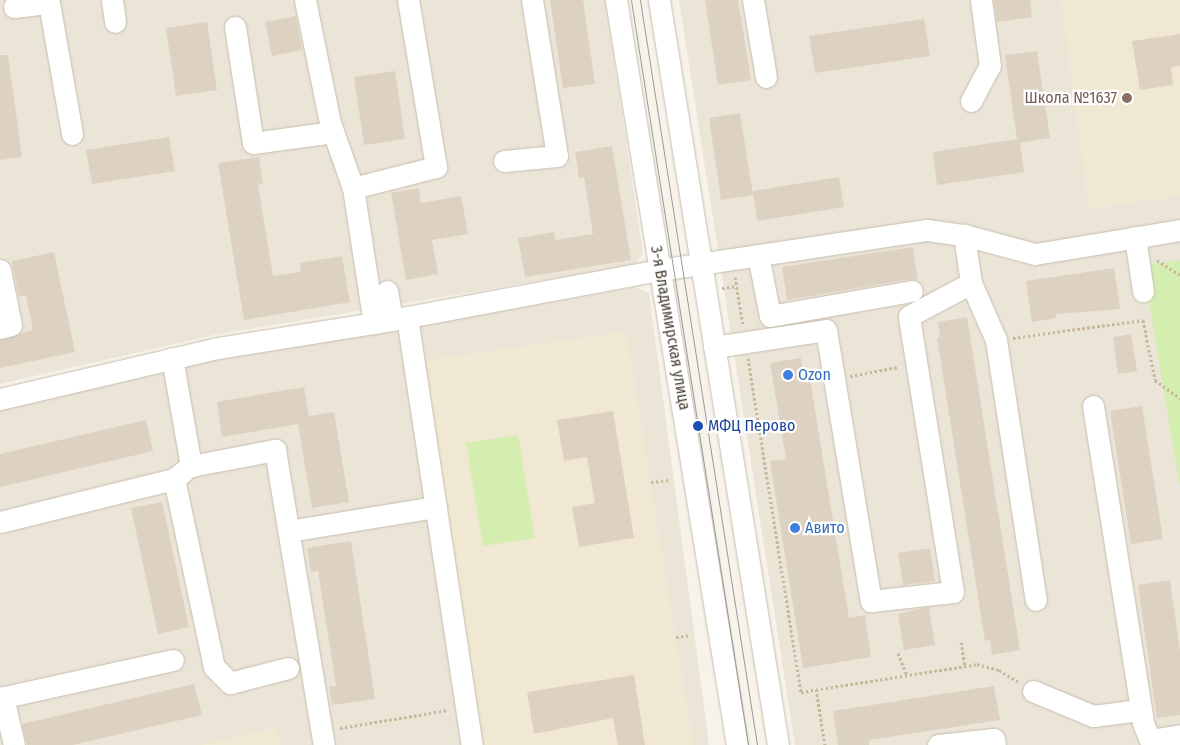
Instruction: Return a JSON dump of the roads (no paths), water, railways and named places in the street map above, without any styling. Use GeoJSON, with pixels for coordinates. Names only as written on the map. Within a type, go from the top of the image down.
{"type":"FeatureCollection","features":[{"type":"Feature","properties":{"kind":"street"},"geometry":{"type":"LineString","coordinates":[[112,0],[115,22]]}},
{"type":"Feature","properties":{"kind":"street"},"geometry":{"type":"LineString","coordinates":[[305,0],[333,132],[353,188],[391,320],[436,507],[472,745]]}},
{"type":"Feature","properties":{"kind":"street"},"geometry":{"type":"LineString","coordinates":[[353,188],[436,167],[408,0]]}},
{"type":"Feature","properties":{"kind":"street"},"geometry":{"type":"LineString","coordinates":[[504,162],[557,156],[532,0]]}},
{"type":"Feature","properties":{"kind":"street","name":"3-я Владимирская улица"},"geometry":{"type":"LineString","coordinates":[[616,0],[659,270],[691,446],[737,745]]}},
{"type":"Feature","properties":{"kind":"street"},"geometry":{"type":"LineString","coordinates":[[659,0],[778,745]]}},
{"type":"Feature","properties":{"kind":"street"},"geometry":{"type":"LineString","coordinates":[[753,0],[766,77]]}},
{"type":"Feature","properties":{"kind":"street"},"geometry":{"type":"LineString","coordinates":[[971,101],[990,66],[981,0]]}},
{"type":"Feature","properties":{"kind":"street"},"geometry":{"type":"LineString","coordinates":[[9,5],[49,4],[72,134]]}},
{"type":"Feature","properties":{"kind":"street"},"geometry":{"type":"LineString","coordinates":[[235,27],[253,144],[333,132]]}},
{"type":"Feature","properties":{"kind":"street"},"geometry":{"type":"LineString","coordinates":[[0,398],[218,348],[391,320],[659,270],[927,230],[964,235],[1036,254],[1180,230]]}},
{"type":"Feature","properties":{"kind":"street"},"geometry":{"type":"LineString","coordinates":[[964,235],[971,283],[996,340],[1036,600]]}},
{"type":"Feature","properties":{"kind":"street"},"geometry":{"type":"LineString","coordinates":[[1135,237],[1143,291]]}},
{"type":"Feature","properties":{"kind":"street"},"geometry":{"type":"LineString","coordinates":[[758,256],[770,316],[912,291]]}},
{"type":"Feature","properties":{"kind":"street"},"geometry":{"type":"LineString","coordinates":[[0,270],[11,325],[0,328]]}},
{"type":"Feature","properties":{"kind":"street"},"geometry":{"type":"LineString","coordinates":[[714,347],[826,330],[871,601],[952,592],[909,316],[971,283]]}},
{"type":"Feature","properties":{"kind":"street"},"geometry":{"type":"LineString","coordinates":[[387,291],[391,320]]}},
{"type":"Feature","properties":{"kind":"street"},"geometry":{"type":"LineString","coordinates":[[172,358],[190,466]]}},
{"type":"Feature","properties":{"kind":"street"},"geometry":{"type":"LineString","coordinates":[[1093,406],[1140,710],[1150,740],[1180,735]]}},
{"type":"Feature","properties":{"kind":"street"},"geometry":{"type":"LineString","coordinates":[[0,522],[174,479],[190,466],[275,450],[323,738]]}},
{"type":"Feature","properties":{"kind":"street"},"geometry":{"type":"LineString","coordinates":[[174,479],[214,667],[230,683],[288,668]]}},
{"type":"Feature","properties":{"kind":"street"},"geometry":{"type":"LineString","coordinates":[[289,531],[436,507]]}},
{"type":"Feature","properties":{"kind":"street"},"geometry":{"type":"LineString","coordinates":[[14,745],[2,698],[173,660]]}},
{"type":"Feature","properties":{"kind":"street"},"geometry":{"type":"LineString","coordinates":[[1034,691],[1093,716],[1140,710]]}},
{"type":"Feature","properties":{"kind":"street"},"geometry":{"type":"LineString","coordinates":[[938,745],[994,739],[995,745]]}},
{"type":"Feature","properties":{"kind":"tram line"},"geometry":{"type":"LineString","coordinates":[[631,0],[748,745]]}},
{"type":"Feature","properties":{"kind":"tram line"},"geometry":{"type":"LineString","coordinates":[[640,0],[757,745]]}},
{"type":"Feature","properties":{"kind":"place","name":"Школа №1637"},"geometry":{"type":"Point","coordinates":[1127,98]}},
{"type":"Feature","properties":{"kind":"place","name":"Ozon"},"geometry":{"type":"Point","coordinates":[788,375]}},
{"type":"Feature","properties":{"kind":"place","name":"МФЦ Перово"},"geometry":{"type":"Point","coordinates":[698,426]}},
{"type":"Feature","properties":{"kind":"place","name":"Авито"},"geometry":{"type":"Point","coordinates":[795,528]}}]}
